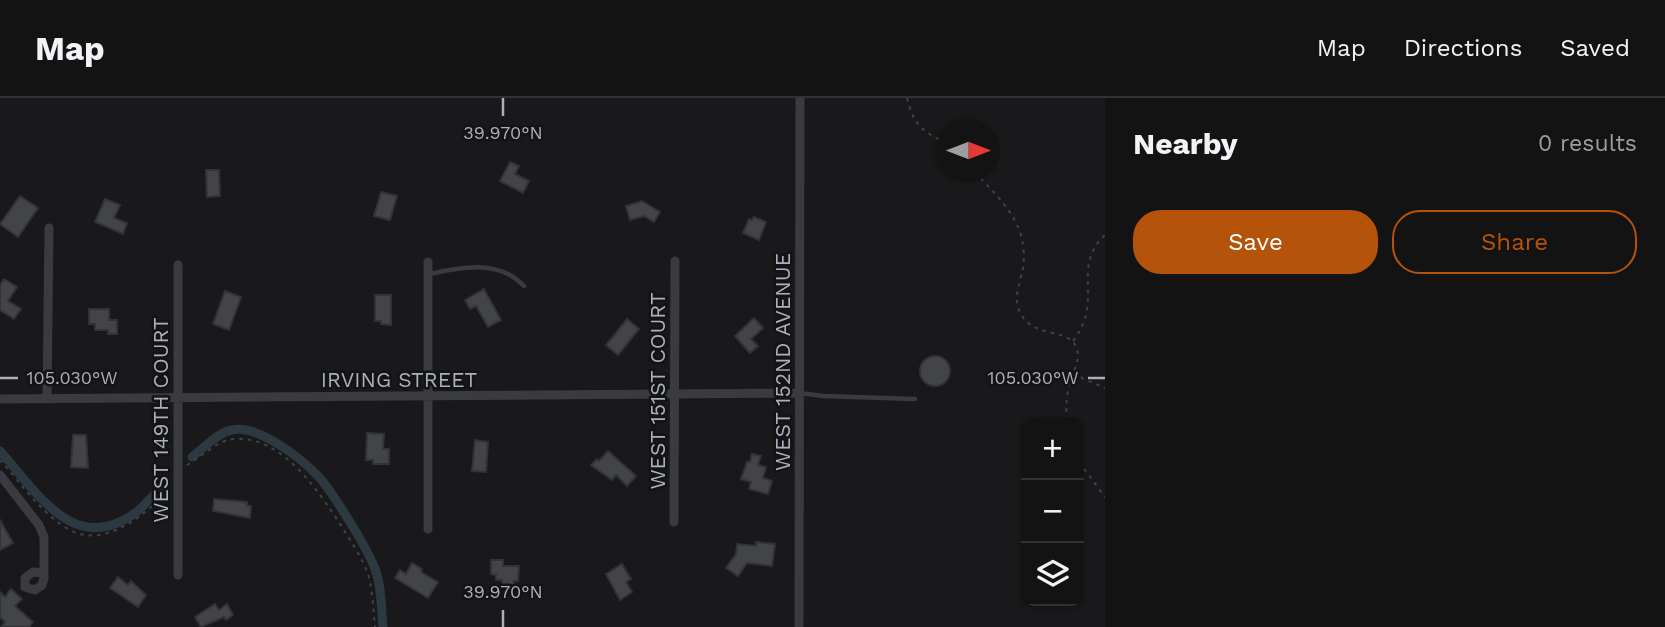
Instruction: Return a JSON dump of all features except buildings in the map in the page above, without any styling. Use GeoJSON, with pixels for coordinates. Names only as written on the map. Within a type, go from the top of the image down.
{"type":"FeatureCollection","features":[{"type":"Feature","properties":{"kind":"street","name":"WEST 152ND AVENUE"},"geometry":{"type":"LineString","coordinates":[[799,627],[800,98]]}},
{"type":"Feature","properties":{"kind":"street"},"geometry":{"type":"LineString","coordinates":[[47,399],[48,228]]}},
{"type":"Feature","properties":{"kind":"street","name":"WEST 151ST COURT"},"geometry":{"type":"LineString","coordinates":[[674,522],[675,261]]}},
{"type":"Feature","properties":{"kind":"street"},"geometry":{"type":"LineString","coordinates":[[428,262],[428,530]]}},
{"type":"Feature","properties":{"kind":"street","name":"WEST 149TH COURT"},"geometry":{"type":"LineString","coordinates":[[178,264],[178,575]]}},
{"type":"Feature","properties":{"kind":"street","name":"IRVING STREET"},"geometry":{"type":"LineString","coordinates":[[0,400],[798,393]]}},
{"type":"Feature","properties":{"kind":"street"},"geometry":{"type":"LineString","coordinates":[[0,475],[39,525],[44,537],[43,573]]}},
{"type":"Feature","properties":{"kind":"lane"},"geometry":{"type":"LineString","coordinates":[[428,274],[475,267],[507,272],[524,286]]}},
{"type":"Feature","properties":{"kind":"lane"},"geometry":{"type":"LineString","coordinates":[[798,393],[814,396],[915,398]]}},
{"type":"Feature","properties":{"kind":"path"},"geometry":{"type":"LineString","coordinates":[[907,98],[915,122],[922,130],[937,138]]}},
{"type":"Feature","properties":{"kind":"path"},"geometry":{"type":"LineString","coordinates":[[985,182],[997,193],[1016,223],[1024,255],[1017,298],[1019,311],[1024,319],[1041,331],[1065,336],[1073,341],[1077,349],[1068,393],[1067,417]]}},
{"type":"Feature","properties":{"kind":"path"},"geometry":{"type":"LineString","coordinates":[[1073,341],[1083,330],[1089,315],[1090,253],[1105,234]]}},
{"type":"Feature","properties":{"kind":"path"},"geometry":{"type":"LineString","coordinates":[[1074,370],[1082,379],[1105,388]]}},
{"type":"Feature","properties":{"kind":"path"},"geometry":{"type":"LineString","coordinates":[[0,460],[58,521],[71,531],[86,535],[104,534],[121,528],[163,496],[187,466],[231,439],[254,442],[293,464],[322,496],[361,558],[372,592],[374,627]]}},
{"type":"Feature","properties":{"kind":"path"},"geometry":{"type":"LineString","coordinates":[[1084,470],[1105,498]]}},
{"type":"Feature","properties":{"kind":"waterway"},"geometry":{"type":"LineString","coordinates":[[192,457],[221,434],[243,430],[254,432],[279,445],[319,477],[358,535],[375,569],[383,627]]}},
{"type":"Feature","properties":{"kind":"waterway"},"geometry":{"type":"LineString","coordinates":[[0,451],[60,515],[77,524],[95,528],[116,524],[138,511],[164,484]]}}]}
